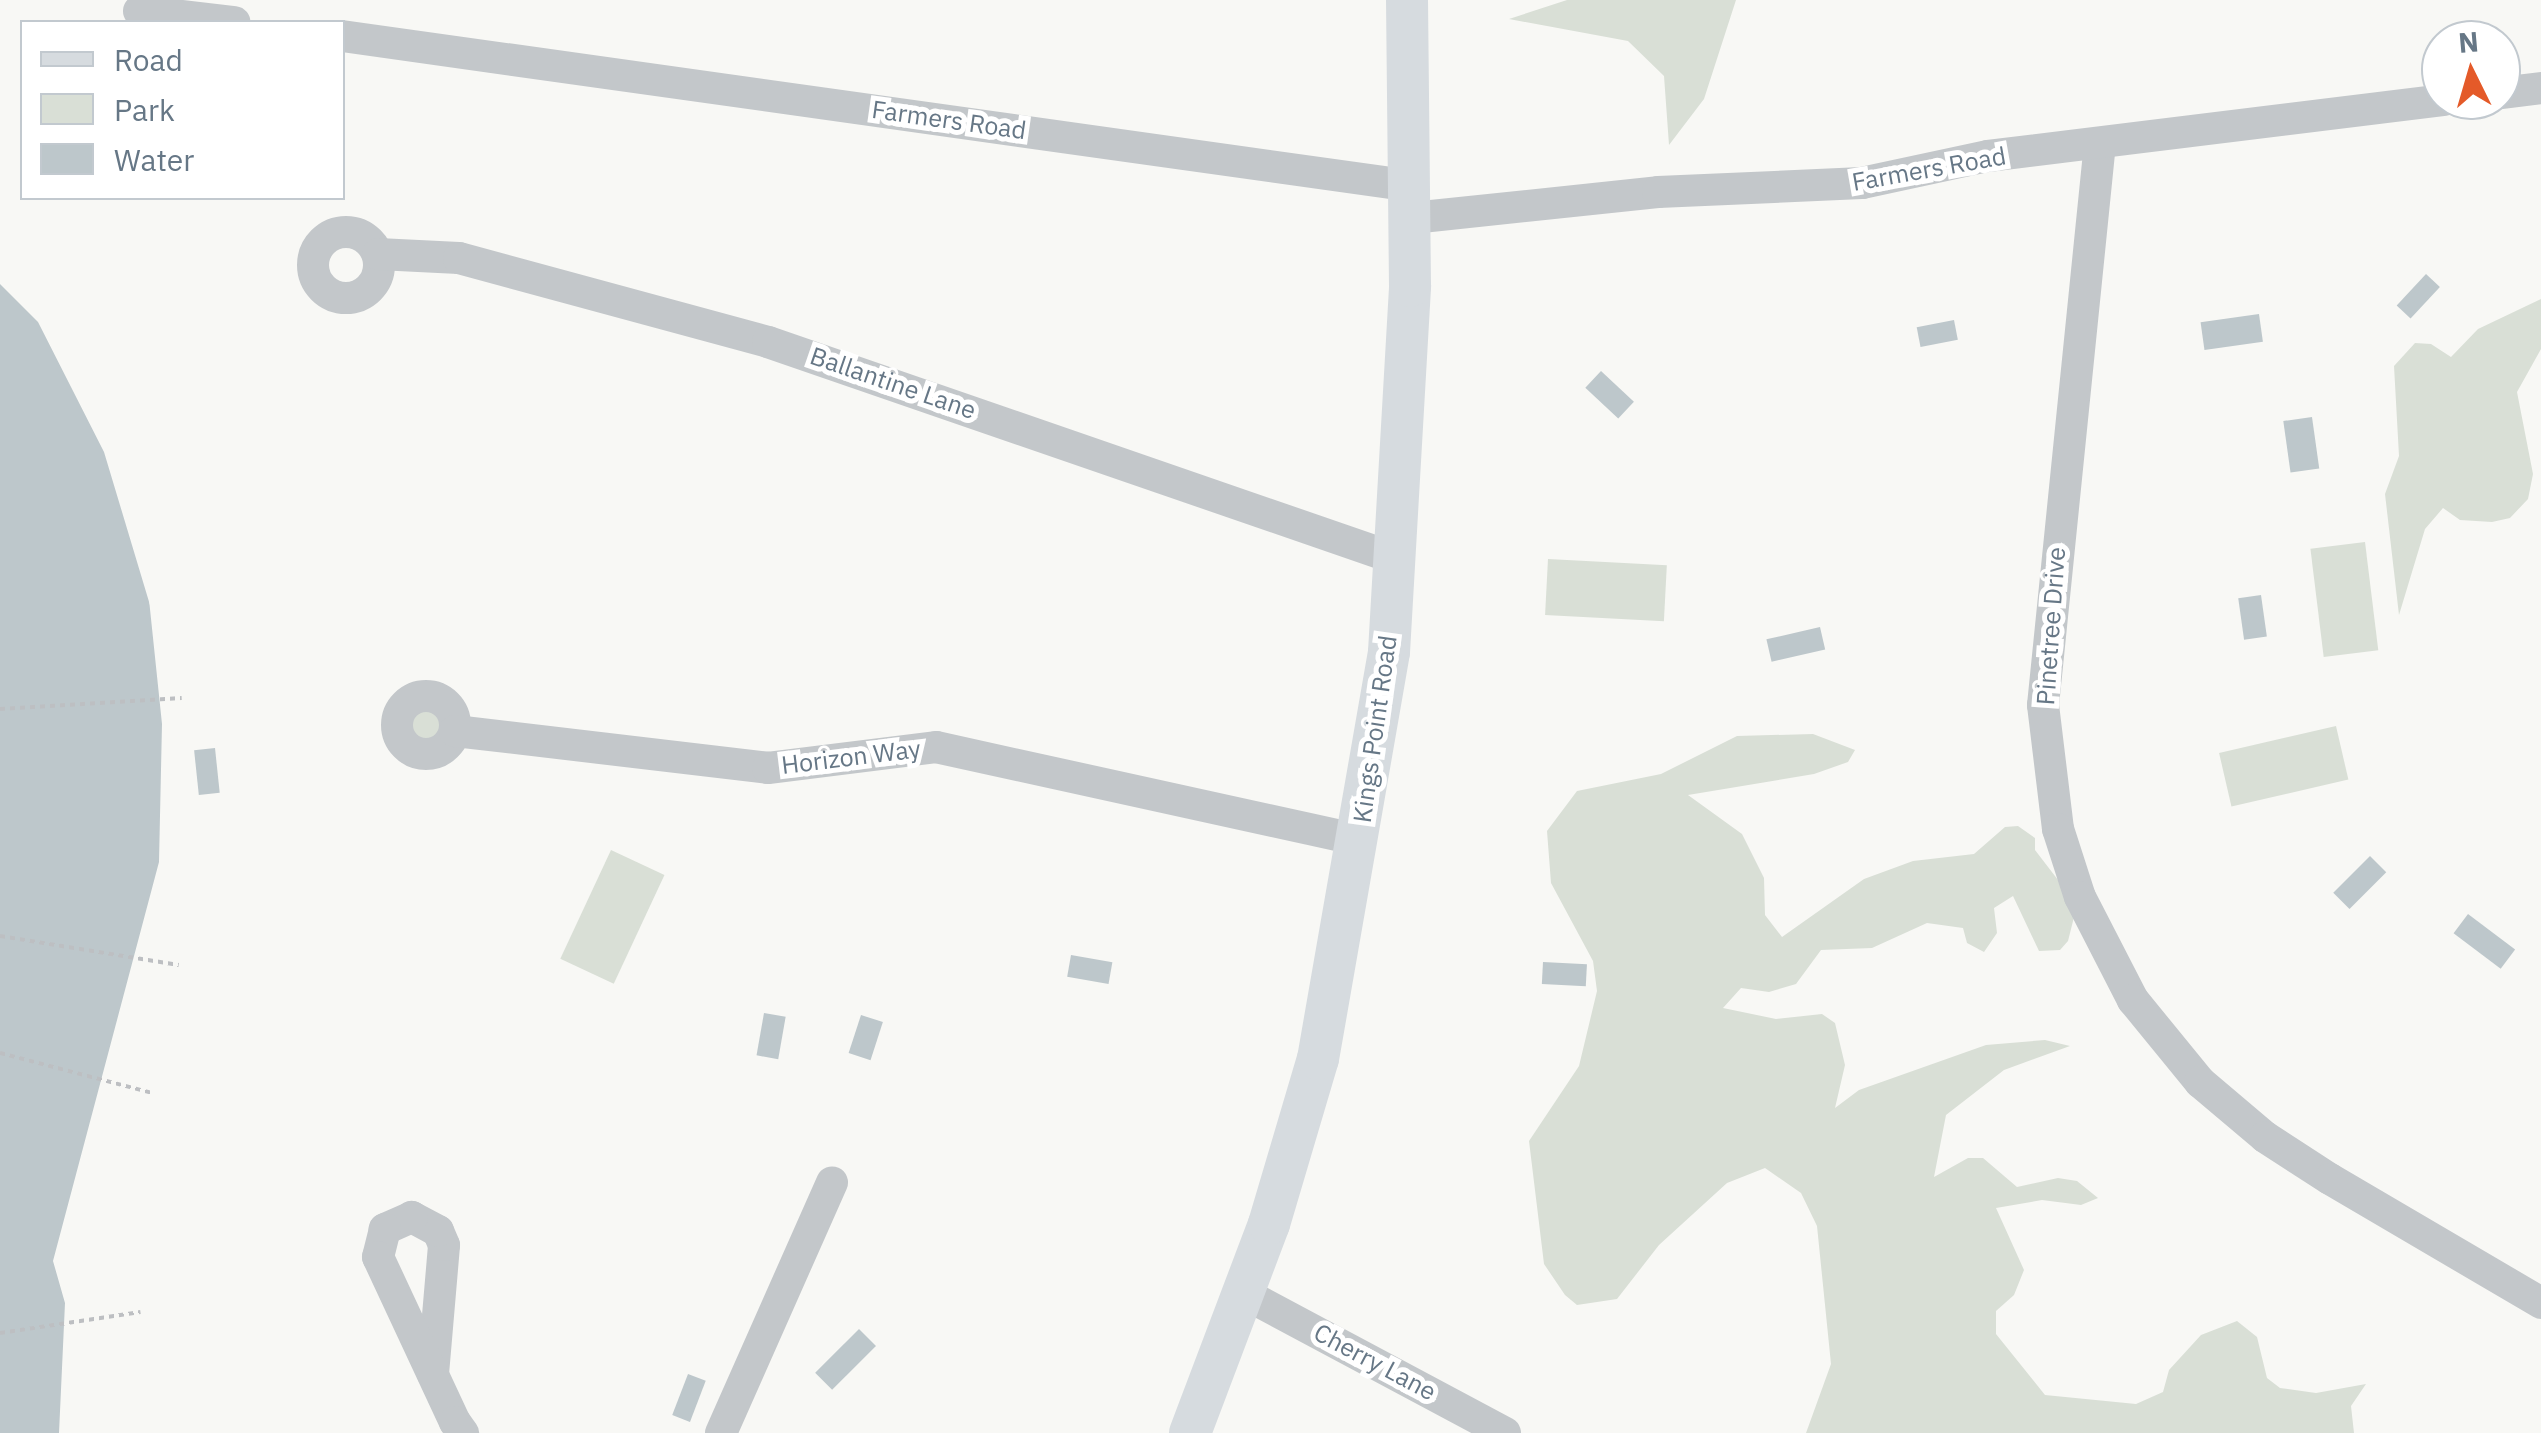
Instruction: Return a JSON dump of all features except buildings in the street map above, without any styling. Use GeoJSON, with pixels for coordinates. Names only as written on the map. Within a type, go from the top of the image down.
{"type":"FeatureCollection","features":[{"type":"Feature","properties":{"kind":"main road","name":"Kings Point Road"},"geometry":{"type":"LineString","coordinates":[[1190,1433],[1243,1293],[1318,1059],[1359,840],[1396,559],[1412,202],[1408,0]]}},
{"type":"Feature","properties":{"kind":"street"},"geometry":{"type":"LineString","coordinates":[[139,10],[218,20]]}},
{"type":"Feature","properties":{"kind":"street","name":"Farmers Road"},"geometry":{"type":"LineString","coordinates":[[345,36],[486,54],[1412,202],[1862,183],[1988,156],[2421,103]]}},
{"type":"Feature","properties":{"kind":"street","name":"Pinetree Drive"},"geometry":{"type":"LineString","coordinates":[[2100,144],[2044,705],[2058,829],[2080,897],[2133,1000],[2200,1082],[2281,1148],[2541,1303]]}},
{"type":"Feature","properties":{"kind":"street","name":"Ballantine Lane"},"geometry":{"type":"LineString","coordinates":[[378,254],[458,258],[768,342],[1396,559]]}},
{"type":"Feature","properties":{"kind":"street","name":"Horizon Way"},"geometry":{"type":"LineString","coordinates":[[455,731],[768,768],[936,747],[1359,840]]}},
{"type":"Feature","properties":{"kind":"street"},"geometry":{"type":"LineString","coordinates":[[721,1433],[832,1182]]}},
{"type":"Feature","properties":{"kind":"street","name":"Cherry Lane"},"geometry":{"type":"LineString","coordinates":[[1243,1293],[1505,1433]]}},
{"type":"Feature","properties":{"kind":"street"},"geometry":{"type":"LineString","coordinates":[[433,1374],[463,1433]]}},
{"type":"Feature","properties":{"kind":"path"},"geometry":{"type":"LineString","coordinates":[[0,709],[182,698]]}},
{"type":"Feature","properties":{"kind":"path"},"geometry":{"type":"LineString","coordinates":[[0,936],[180,965]]}},
{"type":"Feature","properties":{"kind":"path"},"geometry":{"type":"LineString","coordinates":[[0,1054],[152,1093]]}},
{"type":"Feature","properties":{"kind":"path"},"geometry":{"type":"LineString","coordinates":[[0,1333],[140,1312]]}},
{"type":"Feature","properties":{"kind":"green space"},"geometry":{"type":"Polygon","coordinates":[[[1567,0],[1736,0],[1704,99],[1669,145],[1664,76],[1628,41],[1509,19],[1567,0]]]}},
{"type":"Feature","properties":{"kind":"green space"},"geometry":{"type":"Polygon","coordinates":[[[2541,299],[2541,349],[2517,392],[2533,474],[2528,499],[2510,518],[2492,522],[2460,520],[2443,508],[2425,529],[2399,615],[2385,494],[2399,456],[2394,366],[2415,343],[2431,344],[2451,357],[2478,329],[2541,299]]]}},
{"type":"Feature","properties":{"kind":"green space"},"geometry":{"type":"Polygon","coordinates":[[[2365,542],[2378,650],[2324,657],[2310,549],[2365,542]]]}},
{"type":"Feature","properties":{"kind":"green space"},"geometry":{"type":"Polygon","coordinates":[[[1548,559],[1667,565],[1664,621],[1545,615],[1548,559]]]}},
{"type":"Feature","properties":{"kind":"green space"},"geometry":{"type":"Polygon","coordinates":[[[426,704],[441,710],[447,725],[441,740],[426,746],[411,740],[405,725],[411,710],[426,704]]]}},
{"type":"Feature","properties":{"kind":"green space"},"geometry":{"type":"Polygon","coordinates":[[[2336,726],[2348,780],[2231,807],[2219,753],[2336,726]]]}},
{"type":"Feature","properties":{"kind":"green space"},"geometry":{"type":"Polygon","coordinates":[[[1813,734],[1855,750],[1848,762],[1814,774],[1688,795],[1742,834],[1764,878],[1765,915],[1782,937],[1864,879],[1913,861],[1974,854],[2005,827],[2018,826],[2035,838],[2035,850],[2068,893],[2074,917],[2068,941],[2060,950],[2039,951],[2013,896],[1994,908],[1997,933],[1984,952],[1967,943],[1963,928],[1927,923],[1872,948],[1821,950],[1796,984],[1769,992],[1741,988],[1723,1008],[1776,1019],[1822,1014],[1835,1023],[1845,1065],[1835,1108],[1859,1090],[1986,1045],[2045,1040],[2070,1046],[2004,1070],[1946,1115],[1934,1177],[1968,1158],[1983,1158],[2017,1187],[2058,1178],[2077,1181],[2098,1198],[2081,1205],[2042,1200],[1996,1208],[2024,1270],[2014,1295],[1996,1311],[1996,1334],[2045,1395],[2136,1404],[2163,1392],[2169,1370],[2201,1335],[2237,1321],[2257,1337],[2267,1378],[2280,1388],[2316,1393],[2366,1384],[2351,1406],[2354,1433],[1806,1433],[1831,1364],[1817,1226],[1801,1193],[1765,1168],[1727,1183],[1659,1245],[1617,1299],[1577,1305],[1565,1295],[1544,1264],[1529,1141],[1579,1066],[1597,991],[1593,961],[1551,883],[1547,831],[1577,791],[1661,774],[1737,736],[1813,734]]]}},
{"type":"Feature","properties":{"kind":"green space"},"geometry":{"type":"Polygon","coordinates":[[[611,850],[664,875],[614,984],[560,959],[611,850]]]}},
{"type":"Feature","properties":{"kind":"water"},"geometry":{"type":"Polygon","coordinates":[[[2426,274],[2440,287],[2411,318],[2397,305],[2426,274]]]}},
{"type":"Feature","properties":{"kind":"water"},"geometry":{"type":"Polygon","coordinates":[[[0,277],[13,283],[59,340],[143,542],[162,724],[159,862],[53,1261],[65,1303],[59,1433],[0,1433],[0,277]]]}},
{"type":"Feature","properties":{"kind":"water"},"geometry":{"type":"Polygon","coordinates":[[[2259,314],[2263,342],[2204,350],[2201,322],[2259,314]]]}},
{"type":"Feature","properties":{"kind":"water"},"geometry":{"type":"Polygon","coordinates":[[[1954,320],[1958,340],[1921,347],[1917,327],[1954,320]]]}},
{"type":"Feature","properties":{"kind":"water"},"geometry":{"type":"Polygon","coordinates":[[[1601,371],[1634,402],[1618,419],[1585,388],[1601,371]]]}},
{"type":"Feature","properties":{"kind":"water"},"geometry":{"type":"Polygon","coordinates":[[[2312,417],[2319,468],[2291,473],[2283,421],[2312,417]]]}},
{"type":"Feature","properties":{"kind":"water"},"geometry":{"type":"Polygon","coordinates":[[[2261,595],[2267,637],[2244,640],[2238,598],[2261,595]]]}},
{"type":"Feature","properties":{"kind":"water"},"geometry":{"type":"Polygon","coordinates":[[[1820,627],[1825,649],[1772,662],[1766,639],[1820,627]]]}},
{"type":"Feature","properties":{"kind":"water"},"geometry":{"type":"Polygon","coordinates":[[[215,748],[220,793],[199,795],[194,750],[215,748]]]}},
{"type":"Feature","properties":{"kind":"water"},"geometry":{"type":"Polygon","coordinates":[[[2370,856],[2386,872],[2349,909],[2333,893],[2370,856]]]}},
{"type":"Feature","properties":{"kind":"water"},"geometry":{"type":"Polygon","coordinates":[[[2468,914],[2515,950],[2501,969],[2454,933],[2468,914]]]}},
{"type":"Feature","properties":{"kind":"water"},"geometry":{"type":"Polygon","coordinates":[[[1071,955],[1112,962],[1109,984],[1067,977],[1071,955]]]}},
{"type":"Feature","properties":{"kind":"water"},"geometry":{"type":"Polygon","coordinates":[[[1543,962],[1587,964],[1586,986],[1542,984],[1543,962]]]}},
{"type":"Feature","properties":{"kind":"water"},"geometry":{"type":"Polygon","coordinates":[[[764,1013],[786,1017],[778,1059],[757,1055],[764,1013]]]}},
{"type":"Feature","properties":{"kind":"water"},"geometry":{"type":"Polygon","coordinates":[[[861,1015],[883,1022],[871,1060],[849,1053],[861,1015]]]}},
{"type":"Feature","properties":{"kind":"water"},"geometry":{"type":"Polygon","coordinates":[[[859,1329],[876,1346],[832,1390],[815,1373],[859,1329]]]}},
{"type":"Feature","properties":{"kind":"water"},"geometry":{"type":"Polygon","coordinates":[[[688,1374],[706,1381],[690,1422],[672,1415],[688,1374]]]}},
{"type":"Feature","properties":{"kind":"pier"},"geometry":{"type":"Polygon","coordinates":[[[0,273],[22,287],[57,330],[125,478],[147,541],[156,625],[104,452],[38,322],[0,284],[0,273]]]}}]}
